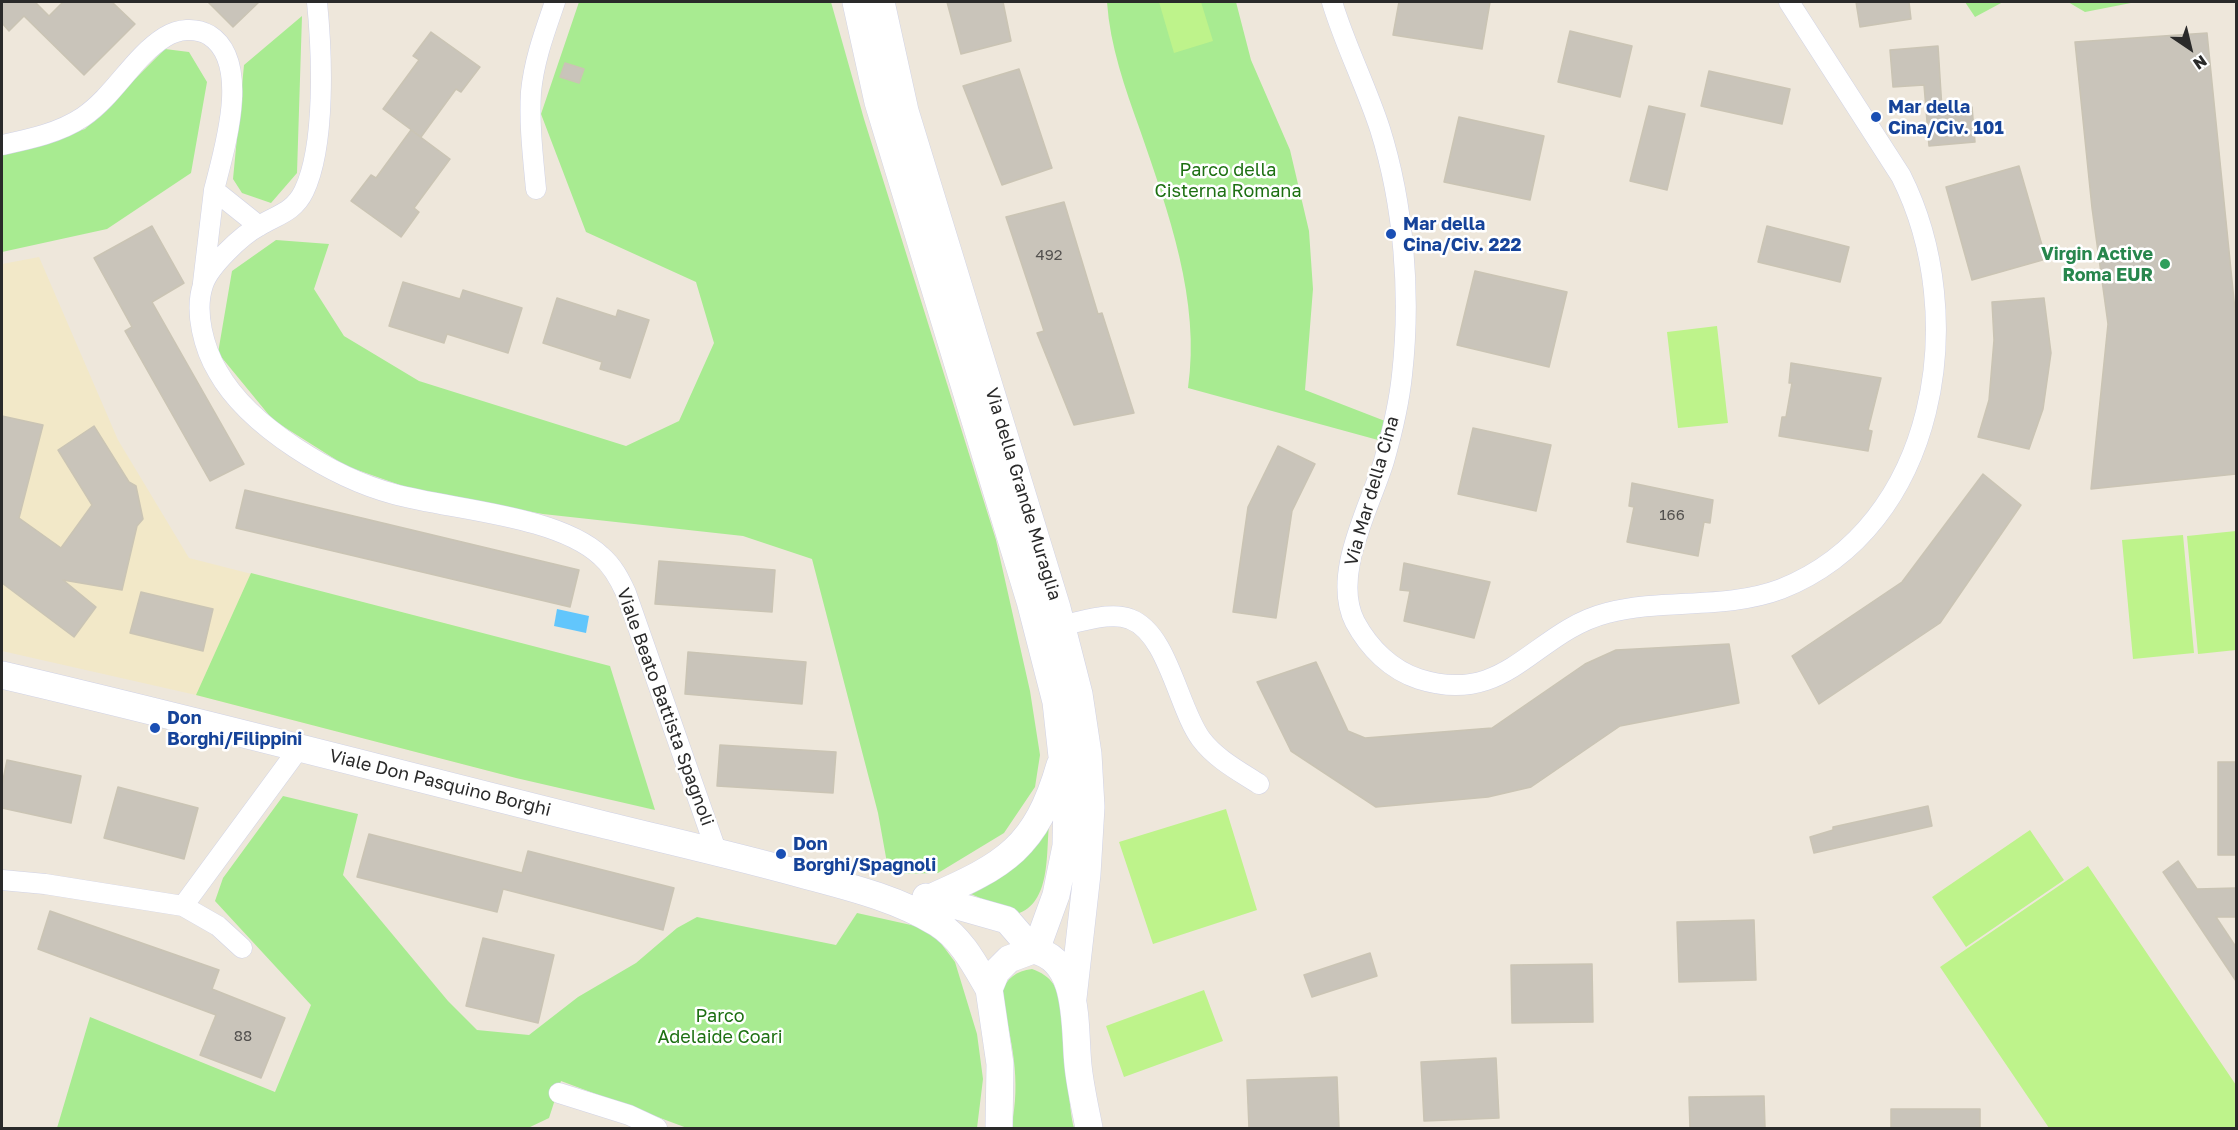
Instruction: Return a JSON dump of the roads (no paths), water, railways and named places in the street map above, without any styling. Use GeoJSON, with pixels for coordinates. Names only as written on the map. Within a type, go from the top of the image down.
{"type":"FeatureCollection","features":[{"type":"Feature","properties":{"kind":"street"},"geometry":{"type":"LineString","coordinates":[[203,285],[221,259],[259,226],[292,208],[304,192],[309,178],[319,107],[317,2]]}},
{"type":"Feature","properties":{"kind":"street"},"geometry":{"type":"LineString","coordinates":[[537,189],[531,123],[532,90],[538,56],[555,2]]}},
{"type":"Feature","properties":{"kind":"street","name":"Via della Grande Muraglia"},"geometry":{"type":"LineString","coordinates":[[856,2],[878,102],[1045,654],[1056,702],[1067,802],[1063,869],[1034,950]]}},
{"type":"Feature","properties":{"kind":"street","name":"Via della Grande Muraglia"},"geometry":{"type":"LineString","coordinates":[[881,2],[905,111],[1062,625],[1081,703],[1091,807],[1087,874],[1073,998]]}},
{"type":"Feature","properties":{"kind":"street","name":"Via Mar della Cina"},"geometry":{"type":"LineString","coordinates":[[1332,2],[1380,128],[1388,159],[1399,227],[1404,288],[1403,356],[1399,395],[1385,458],[1348,568],[1347,587],[1350,611],[1368,642],[1396,668],[1419,679],[1455,686],[1476,685],[1496,678],[1561,633],[1601,614],[1644,605],[1742,599],[1770,593],[1797,582],[1830,563],[1864,534],[1888,502],[1907,465],[1926,413],[1932,379],[1937,323],[1932,268],[1914,208],[1901,176],[1789,2]]}},
{"type":"Feature","properties":{"kind":"street","name":"Viale Beato Battista Spagnoli"},"geometry":{"type":"LineString","coordinates":[[2,145],[58,130],[81,118],[110,94],[158,42],[179,31],[201,31],[220,46],[228,57],[233,76],[228,121],[214,190],[203,285],[203,333],[215,368],[225,385],[247,410],[280,436],[339,473],[369,486],[404,497],[547,528],[583,543],[607,562],[626,593],[716,850]]}},
{"type":"Feature","properties":{"kind":"street"},"geometry":{"type":"LineString","coordinates":[[214,190],[259,226]]}},
{"type":"Feature","properties":{"kind":"street"},"geometry":{"type":"LineString","coordinates":[[1062,625],[1114,617],[1128,618],[1144,627],[1159,648],[1184,707],[1201,739],[1222,759],[1259,784]]}},
{"type":"Feature","properties":{"kind":"street","name":"Viale Don Pasquino Borghi"},"geometry":{"type":"LineString","coordinates":[[2,675],[300,747],[595,823],[716,850],[877,895],[921,915],[949,932],[962,945],[989,989]]}},
{"type":"Feature","properties":{"kind":"street"},"geometry":{"type":"LineString","coordinates":[[183,906],[300,747]]}},
{"type":"Feature","properties":{"kind":"street"},"geometry":{"type":"LineString","coordinates":[[930,898],[979,877],[1015,851],[1046,804],[1063,752]]}},
{"type":"Feature","properties":{"kind":"street"},"geometry":{"type":"LineString","coordinates":[[2,880],[45,884],[183,906],[218,927],[242,948]]}},
{"type":"Feature","properties":{"kind":"street","name":"Viale Don Pasquino Borghi"},"geometry":{"type":"LineString","coordinates":[[877,895],[930,898],[1007,920],[1034,950],[1049,957],[1059,967],[1073,998]]}},
{"type":"Feature","properties":{"kind":"street"},"geometry":{"type":"LineString","coordinates":[[999,1128],[1000,1064],[989,989],[996,972],[1009,959],[1034,950]]}},
{"type":"Feature","properties":{"kind":"street"},"geometry":{"type":"LineString","coordinates":[[1073,998],[1078,1068],[1089,1128]]}},
{"type":"Feature","properties":{"kind":"street"},"geometry":{"type":"LineString","coordinates":[[559,1093],[629,1115],[657,1128]]}},
{"type":"Feature","properties":{"kind":"water"},"geometry":{"type":"Polygon","coordinates":[[[557,609],[589,616],[586,633],[554,626],[557,609]]]}},
{"type":"Feature","properties":{"kind":"place","name":"Mar della Cina/Civ. 101"},"geometry":{"type":"Point","coordinates":[1876,117]}},
{"type":"Feature","properties":{"kind":"place","name":"Mar della Cina/Civ. 222"},"geometry":{"type":"Point","coordinates":[1391,234]}},
{"type":"Feature","properties":{"kind":"place","name":"Virgin Active Roma EUR"},"geometry":{"type":"Point","coordinates":[2165,264]}},
{"type":"Feature","properties":{"kind":"place","name":"Don Borghi/Filippini"},"geometry":{"type":"Point","coordinates":[155,728]}},
{"type":"Feature","properties":{"kind":"place","name":"Don Borghi/Spagnoli"},"geometry":{"type":"Point","coordinates":[781,854]}},
{"type":"Feature","properties":{"kind":"park label","name":"Parco della Cisterna Romana"},"geometry":{"type":"Point","coordinates":[1228,180]}},
{"type":"Feature","properties":{"kind":"park label","name":"Parco Adelaide Coari"},"geometry":{"type":"Point","coordinates":[720,1026]}}]}
